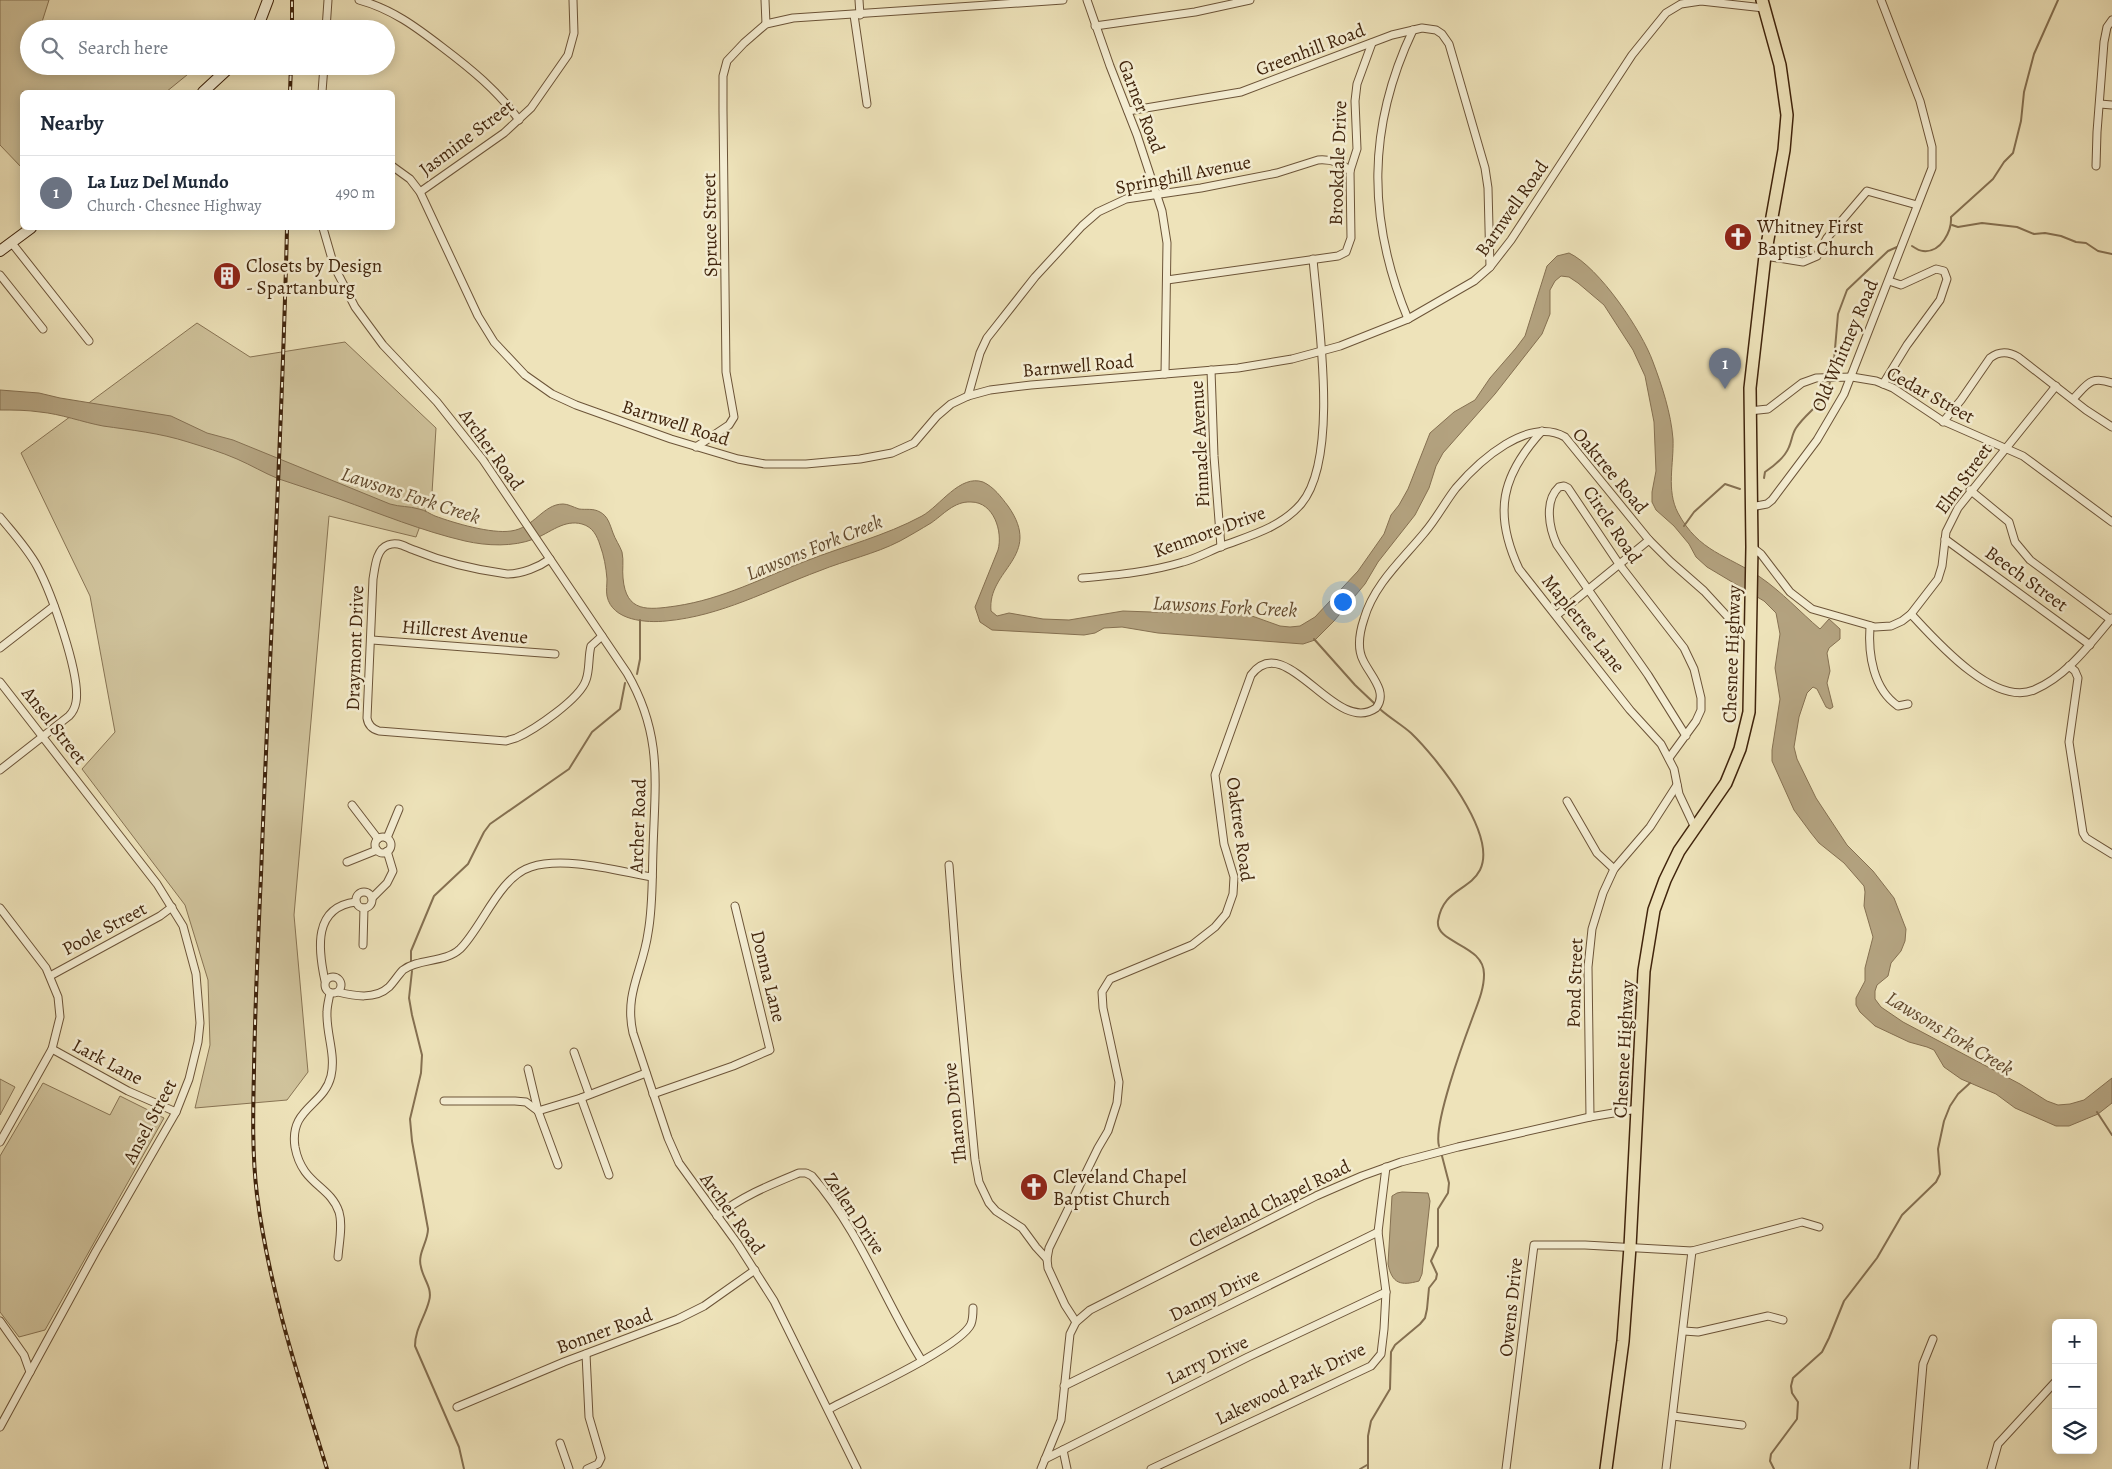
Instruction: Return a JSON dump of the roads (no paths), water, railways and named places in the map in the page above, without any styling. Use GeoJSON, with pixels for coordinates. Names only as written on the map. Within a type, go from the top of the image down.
{"type":"FeatureCollection","features":[{"type":"Feature","properties":{"kind":"main road"},"geometry":{"type":"LineString","coordinates":[[260,20],[268,0]]}},
{"type":"Feature","properties":{"kind":"main road","name":"Chesnee Highway"},"geometry":{"type":"LineString","coordinates":[[1606,1469],[1623,1341],[1630,1248],[1644,971],[1649,933],[1654,910],[1665,880],[1679,851],[1726,783],[1745,733],[1750,696],[1752,548],[1749,411],[1765,256],[1784,150],[1787,116],[1780,65],[1763,4]]}},
{"type":"Feature","properties":{"kind":"main road"},"geometry":{"type":"LineString","coordinates":[[205,90],[221,75]]}},
{"type":"Feature","properties":{"kind":"main road"},"geometry":{"type":"LineString","coordinates":[[0,251],[27,230]]}},
{"type":"Feature","properties":{"kind":"street"},"geometry":{"type":"LineString","coordinates":[[327,20],[328,0]]}},
{"type":"Feature","properties":{"kind":"street"},"geometry":{"type":"LineString","coordinates":[[360,0],[392,12],[413,24],[475,72],[499,95],[519,120]]}},
{"type":"Feature","properties":{"kind":"street","name":"Jasmine Street"},"geometry":{"type":"LineString","coordinates":[[420,192],[496,139],[519,120],[542,94],[568,55],[574,33],[573,0]]}},
{"type":"Feature","properties":{"kind":"street"},"geometry":{"type":"LineString","coordinates":[[765,0],[766,24],[794,18],[1063,0]]}},
{"type":"Feature","properties":{"kind":"street"},"geometry":{"type":"LineString","coordinates":[[859,0],[857,15],[867,104]]}},
{"type":"Feature","properties":{"kind":"street"},"geometry":{"type":"LineString","coordinates":[[955,0],[955,8]]}},
{"type":"Feature","properties":{"kind":"street","name":"Garner Road"},"geometry":{"type":"LineString","coordinates":[[1087,0],[1128,110],[1157,194],[1164,221],[1167,243],[1165,374]]}},
{"type":"Feature","properties":{"kind":"street"},"geometry":{"type":"LineString","coordinates":[[1096,26],[1195,12],[1250,0]]}},
{"type":"Feature","properties":{"kind":"street","name":"Old Whitney Road"},"geometry":{"type":"LineString","coordinates":[[1751,506],[1767,504],[1777,495],[1827,425],[1852,377],[1932,168],[1932,147],[1914,83],[1881,0]]}},
{"type":"Feature","properties":{"kind":"street","name":"Barnwell Road"},"geometry":{"type":"LineString","coordinates":[[395,168],[410,179],[420,192],[478,316],[494,342],[520,370],[544,390],[576,405],[696,447],[738,459],[765,464],[835,462],[892,453],[914,443],[944,410],[951,404],[968,396],[1008,387],[1211,370],[1266,363],[1321,352],[1408,319],[1454,294],[1474,281],[1490,267],[1526,219],[1632,54],[1666,13],[1681,4],[1700,1],[1763,4]]}},
{"type":"Feature","properties":{"kind":"street"},"geometry":{"type":"LineString","coordinates":[[2096,166],[2104,42],[2107,27],[2112,20]]}},
{"type":"Feature","properties":{"kind":"street","name":"Spruce Street"},"geometry":{"type":"LineString","coordinates":[[696,447],[729,425],[734,417],[726,366],[723,71],[731,57],[766,24]]}},
{"type":"Feature","properties":{"kind":"street","name":"Greenhill Road"},"geometry":{"type":"LineString","coordinates":[[1128,110],[1241,92],[1372,43],[1413,30],[1426,28],[1442,34],[1450,44],[1487,178],[1490,267]]}},
{"type":"Feature","properties":{"kind":"street"},"geometry":{"type":"LineString","coordinates":[[1408,319],[1393,280],[1381,235],[1378,211],[1377,165],[1380,134],[1388,95],[1400,58],[1413,30]]}},
{"type":"Feature","properties":{"kind":"street","name":"Brookdale Drive"},"geometry":{"type":"LineString","coordinates":[[1313,259],[1338,256],[1349,248],[1352,224],[1350,171],[1356,149],[1355,101],[1357,84],[1372,43]]}},
{"type":"Feature","properties":{"kind":"street"},"geometry":{"type":"LineString","coordinates":[[322,90],[323,75]]}},
{"type":"Feature","properties":{"kind":"street"},"geometry":{"type":"LineString","coordinates":[[2100,104],[2112,105]]}},
{"type":"Feature","properties":{"kind":"street","name":"Springhill Avenue"},"geometry":{"type":"LineString","coordinates":[[968,396],[980,353],[987,338],[1035,277],[1082,226],[1098,212],[1116,202],[1276,173],[1318,160],[1325,159],[1339,163],[1350,171]]}},
{"type":"Feature","properties":{"kind":"street"},"geometry":{"type":"LineString","coordinates":[[1765,256],[1803,262],[1817,256],[1827,238],[1867,191],[1917,205]]}},
{"type":"Feature","properties":{"kind":"street","name":"Archer Road"},"geometry":{"type":"LineString","coordinates":[[325,230],[334,266],[355,307],[383,345],[461,430],[635,686],[646,712],[653,739],[656,766],[648,933],[631,996],[630,1008],[633,1033],[668,1138],[679,1164],[755,1270],[784,1318],[857,1469]]}},
{"type":"Feature","properties":{"kind":"street"},"geometry":{"type":"LineString","coordinates":[[12,242],[89,341]]}},
{"type":"Feature","properties":{"kind":"street"},"geometry":{"type":"LineString","coordinates":[[1167,280],[1313,259]]}},
{"type":"Feature","properties":{"kind":"street","name":"Kenmore Drive"},"geometry":{"type":"LineString","coordinates":[[1082,578],[1140,572],[1185,562],[1221,546],[1263,531],[1283,520],[1300,505],[1313,487],[1322,442],[1321,352],[1313,259]]}},
{"type":"Feature","properties":{"kind":"street"},"geometry":{"type":"LineString","coordinates":[[1883,384],[1907,345],[1940,300],[1945,290],[1947,276],[1942,269],[1936,269],[1901,285],[1889,281]]}},
{"type":"Feature","properties":{"kind":"street"},"geometry":{"type":"LineString","coordinates":[[0,275],[43,329]]}},
{"type":"Feature","properties":{"kind":"street"},"geometry":{"type":"LineString","coordinates":[[1943,422],[1990,358],[2007,352],[2018,357],[2112,426]]}},
{"type":"Feature","properties":{"kind":"street","name":"Pinnacle Avenue"},"geometry":{"type":"LineString","coordinates":[[1211,370],[1214,456],[1221,546]]}},
{"type":"Feature","properties":{"kind":"street","name":"Cedar Street"},"geometry":{"type":"LineString","coordinates":[[1749,411],[1763,411],[1773,407],[1809,380],[1823,377],[1852,377],[1883,384],[1943,422],[2005,447],[2031,461],[2112,522]]}},
{"type":"Feature","properties":{"kind":"street"},"geometry":{"type":"LineString","coordinates":[[2073,399],[2091,381],[2096,379],[2112,384]]}},
{"type":"Feature","properties":{"kind":"street","name":"Elm Street"},"geometry":{"type":"LineString","coordinates":[[1752,548],[1761,554],[1790,592],[1804,604],[1821,613],[1870,626],[1891,626],[1902,622],[1911,614],[1938,579],[1942,566],[1944,539],[1951,519],[1970,490],[2056,386]]}},
{"type":"Feature","properties":{"kind":"street","name":"Oaktree Road"},"geometry":{"type":"LineString","coordinates":[[1047,1259],[1049,1248],[1108,1131],[1117,1103],[1119,1082],[1113,1046],[1101,997],[1103,988],[1116,975],[1154,962],[1192,945],[1222,920],[1234,894],[1234,877],[1224,844],[1215,775],[1251,675],[1264,664],[1277,663],[1294,672],[1337,704],[1363,712],[1376,708],[1380,699],[1379,690],[1363,660],[1360,649],[1364,618],[1377,592],[1398,562],[1427,530],[1451,495],[1468,475],[1491,455],[1512,441],[1542,431],[1560,434],[1570,441],[1649,540],[1750,636]]}},
{"type":"Feature","properties":{"kind":"street","name":"Mapletree Lane"},"geometry":{"type":"LineString","coordinates":[[1542,431],[1525,451],[1511,473],[1506,488],[1504,515],[1508,542],[1519,569],[1630,710],[1661,744],[1669,758],[1679,794],[1696,828]]}},
{"type":"Feature","properties":{"kind":"street","name":"Circle Road"},"geometry":{"type":"LineString","coordinates":[[1669,758],[1686,736],[1696,721],[1701,710],[1701,698],[1694,669],[1684,648],[1619,564],[1568,488],[1564,486],[1558,488],[1550,508],[1550,527],[1562,554],[1648,675],[1686,736]]}},
{"type":"Feature","properties":{"kind":"street"},"geometry":{"type":"LineString","coordinates":[[1911,614],[1952,657],[2006,692],[2017,693],[2033,690],[2070,666],[2111,619],[2030,560],[2015,542],[2007,519],[1970,490]]}},
{"type":"Feature","properties":{"kind":"street"},"geometry":{"type":"LineString","coordinates":[[0,517],[2,525],[28,551],[37,567],[54,606],[76,687],[76,702],[69,716],[0,770]]}},
{"type":"Feature","properties":{"kind":"street","name":"Beech Street"},"geometry":{"type":"LineString","coordinates":[[1944,539],[2090,645]]}},
{"type":"Feature","properties":{"kind":"street"},"geometry":{"type":"LineString","coordinates":[[1557,615],[1649,540]]}},
{"type":"Feature","properties":{"kind":"street","name":"Draymont Drive"},"geometry":{"type":"LineString","coordinates":[[550,559],[524,571],[508,574],[427,556],[400,544],[387,545],[380,552],[374,568],[367,718],[369,724],[373,729],[506,741],[525,734],[577,696],[586,681],[591,646],[602,636]]}},
{"type":"Feature","properties":{"kind":"street"},"geometry":{"type":"LineString","coordinates":[[0,648],[54,606]]}},
{"type":"Feature","properties":{"kind":"street"},"geometry":{"type":"LineString","coordinates":[[1870,626],[1869,649],[1876,676],[1889,700],[1898,706],[1908,704]]}},
{"type":"Feature","properties":{"kind":"street","name":"Hillcrest Avenue"},"geometry":{"type":"LineString","coordinates":[[372,640],[556,654]]}},
{"type":"Feature","properties":{"kind":"street"},"geometry":{"type":"LineString","coordinates":[[2070,666],[2078,678],[2069,748],[2083,833],[2086,838],[2112,854]]}},
{"type":"Feature","properties":{"kind":"street","name":"Ansel Street"},"geometry":{"type":"LineString","coordinates":[[0,682],[157,884],[172,906],[183,926],[191,951],[200,1004],[198,1042],[194,1060],[176,1112],[96,1251],[0,1427]]}},
{"type":"Feature","properties":{"kind":"street","name":"Pond Street"},"geometry":{"type":"LineString","coordinates":[[1590,1117],[1588,948],[1597,911],[1614,869],[1650,827],[1677,785]]}},
{"type":"Feature","properties":{"kind":"street"},"geometry":{"type":"LineString","coordinates":[[1567,801],[1597,853],[1614,869]]}},
{"type":"Feature","properties":{"kind":"street"},"geometry":{"type":"LineString","coordinates":[[352,805],[378,839]]}},
{"type":"Feature","properties":{"kind":"street"},"geometry":{"type":"LineString","coordinates":[[347,862],[376,850],[382,853],[388,851],[391,846],[387,838],[399,809]]}},
{"type":"Feature","properties":{"kind":"street"},"geometry":{"type":"LineString","coordinates":[[378,839],[387,838]]}},
{"type":"Feature","properties":{"kind":"street"},"geometry":{"type":"LineString","coordinates":[[376,850],[375,844],[378,839]]}},
{"type":"Feature","properties":{"kind":"street"},"geometry":{"type":"LineString","coordinates":[[364,908],[369,906],[372,898],[387,883],[393,871],[388,851]]}},
{"type":"Feature","properties":{"kind":"street"},"geometry":{"type":"LineString","coordinates":[[330,993],[338,992],[358,997],[381,993],[404,970],[437,960],[459,950],[497,897],[517,875],[530,867],[547,863],[582,865],[652,877]]}},
{"type":"Feature","properties":{"kind":"street","name":"Tharon Drive"},"geometry":{"type":"LineString","coordinates":[[949,865],[961,1025],[976,1172],[983,1193],[992,1207],[1022,1228],[1036,1248],[1047,1259],[1048,1268],[1076,1322]]}},
{"type":"Feature","properties":{"kind":"street"},"geometry":{"type":"LineString","coordinates":[[356,902],[359,893],[365,892],[372,898]]}},
{"type":"Feature","properties":{"kind":"street"},"geometry":{"type":"LineString","coordinates":[[330,993],[326,990],[320,959],[320,938],[325,922],[330,914],[346,903],[356,902],[364,908]]}},
{"type":"Feature","properties":{"kind":"street","name":"Poole Street"},"geometry":{"type":"LineString","coordinates":[[50,976],[160,916],[172,906]]}},
{"type":"Feature","properties":{"kind":"street","name":"Donna Lane"},"geometry":{"type":"LineString","coordinates":[[653,1094],[767,1052],[770,1047],[735,906]]}},
{"type":"Feature","properties":{"kind":"street"},"geometry":{"type":"LineString","coordinates":[[0,908],[37,954],[50,976],[59,1003],[58,1027],[52,1049],[0,1142]]}},
{"type":"Feature","properties":{"kind":"street"},"geometry":{"type":"LineString","coordinates":[[363,945],[364,908]]}},
{"type":"Feature","properties":{"kind":"street"},"geometry":{"type":"LineString","coordinates":[[325,981],[334,977],[340,980],[342,986],[338,992]]}},
{"type":"Feature","properties":{"kind":"street"},"geometry":{"type":"LineString","coordinates":[[330,993],[327,1011],[333,1052],[331,1077],[321,1095],[302,1113],[295,1128],[295,1144],[304,1172],[332,1198],[339,1212],[338,1257]]}},
{"type":"Feature","properties":{"kind":"street","name":"Lark Lane"},"geometry":{"type":"LineString","coordinates":[[52,1049],[128,1091],[176,1112]]}},
{"type":"Feature","properties":{"kind":"street"},"geometry":{"type":"LineString","coordinates":[[574,1052],[589,1094]]}},
{"type":"Feature","properties":{"kind":"street"},"geometry":{"type":"LineString","coordinates":[[528,1069],[538,1111],[558,1165]]}},
{"type":"Feature","properties":{"kind":"street"},"geometry":{"type":"LineString","coordinates":[[538,1111],[581,1098],[646,1074]]}},
{"type":"Feature","properties":{"kind":"street"},"geometry":{"type":"LineString","coordinates":[[581,1098],[609,1175]]}},
{"type":"Feature","properties":{"kind":"street"},"geometry":{"type":"LineString","coordinates":[[444,1101],[526,1102],[538,1111]]}},
{"type":"Feature","properties":{"kind":"street","name":"Cleveland Chapel Road"},"geometry":{"type":"LineString","coordinates":[[1076,1322],[1082,1316],[1102,1304],[1307,1200],[1386,1167],[1458,1147],[1590,1117],[1637,1109]]}},
{"type":"Feature","properties":{"kind":"street","name":"Lakewood Park Drive"},"geometry":{"type":"LineString","coordinates":[[1151,1469],[1375,1363],[1382,1349],[1386,1292],[1378,1232],[1386,1167]]}},
{"type":"Feature","properties":{"kind":"street","name":"Zellen Drive"},"geometry":{"type":"LineString","coordinates":[[717,1216],[738,1201],[760,1190],[799,1173],[809,1174],[857,1241],[883,1288],[906,1336],[922,1361]]}},
{"type":"Feature","properties":{"kind":"street"},"geometry":{"type":"LineString","coordinates":[[1630,1248],[1692,1251],[1802,1222],[1819,1227]]}},
{"type":"Feature","properties":{"kind":"street","name":"Danny Drive"},"geometry":{"type":"LineString","coordinates":[[1064,1386],[1378,1232]]}},
{"type":"Feature","properties":{"kind":"street","name":"Owens Drive"},"geometry":{"type":"LineString","coordinates":[[1506,1469],[1534,1245],[1630,1248]]}},
{"type":"Feature","properties":{"kind":"street"},"geometry":{"type":"LineString","coordinates":[[1666,1469],[1684,1331],[1692,1251]]}},
{"type":"Feature","properties":{"kind":"street","name":"Bonner Road"},"geometry":{"type":"LineString","coordinates":[[457,1406],[687,1315],[755,1270]]}},
{"type":"Feature","properties":{"kind":"street","name":"Larry Drive"},"geometry":{"type":"LineString","coordinates":[[1045,1459],[1248,1357],[1386,1292]]}},
{"type":"Feature","properties":{"kind":"street"},"geometry":{"type":"LineString","coordinates":[[828,1409],[922,1361],[957,1339],[971,1324],[973,1308]]}},
{"type":"Feature","properties":{"kind":"street"},"geometry":{"type":"LineString","coordinates":[[1684,1331],[1698,1332],[1768,1316],[1783,1320]]}},
{"type":"Feature","properties":{"kind":"street"},"geometry":{"type":"LineString","coordinates":[[0,1321],[24,1355],[30,1372]]}},
{"type":"Feature","properties":{"kind":"street"},"geometry":{"type":"LineString","coordinates":[[1041,1469],[1061,1420],[1068,1341],[1076,1322]]}},
{"type":"Feature","properties":{"kind":"street"},"geometry":{"type":"LineString","coordinates":[[1914,1469],[1922,1364],[1933,1339]]}},
{"type":"Feature","properties":{"kind":"street"},"geometry":{"type":"LineString","coordinates":[[586,1354],[589,1417],[601,1458],[598,1464],[587,1469]]}},
{"type":"Feature","properties":{"kind":"street"},"geometry":{"type":"LineString","coordinates":[[1991,1469],[1998,1444],[2052,1385]]}},
{"type":"Feature","properties":{"kind":"street"},"geometry":{"type":"LineString","coordinates":[[1673,1416],[1742,1425]]}},
{"type":"Feature","properties":{"kind":"street"},"geometry":{"type":"LineString","coordinates":[[560,1443],[568,1469]]}},
{"type":"Feature","properties":{"kind":"street"},"geometry":{"type":"LineString","coordinates":[[1063,1450],[1067,1469]]}},
{"type":"Feature","properties":{"kind":"waterway"},"geometry":{"type":"LineString","coordinates":[[1912,246],[1919,250],[1929,251],[1940,245],[1950,228],[1951,217],[1993,179],[2004,162],[2013,153],[2021,121],[2024,92],[2034,54],[2058,0]]}},
{"type":"Feature","properties":{"kind":"waterway"},"geometry":{"type":"LineString","coordinates":[[1952,225],[1958,227],[1982,223],[2017,227],[2034,234],[2045,233],[2086,243],[2098,251],[2112,254]]}},
{"type":"Feature","properties":{"kind":"waterway"},"geometry":{"type":"LineString","coordinates":[[1833,372],[1838,314],[1847,290],[1888,251],[1897,247]]}},
{"type":"Feature","properties":{"kind":"waterway"},"geometry":{"type":"LineString","coordinates":[[1764,478],[1765,472],[1785,454],[1796,428],[1824,396],[1830,382]]}},
{"type":"Feature","properties":{"kind":"waterway"},"geometry":{"type":"LineString","coordinates":[[1684,526],[1694,512],[1725,484],[1740,489]]}},
{"type":"Feature","properties":{"kind":"waterway"},"geometry":{"type":"LineString","coordinates":[[637,674],[640,659],[640,620]]}},
{"type":"Feature","properties":{"kind":"waterway"},"geometry":{"type":"LineString","coordinates":[[1314,639],[1355,685],[1374,703]]}},
{"type":"Feature","properties":{"kind":"waterway"},"geometry":{"type":"LineString","coordinates":[[411,961],[411,951],[434,896],[468,864],[490,824],[569,769],[592,732],[620,709],[625,683]]}},
{"type":"Feature","properties":{"kind":"waterway"},"geometry":{"type":"LineString","coordinates":[[1381,710],[1411,733],[1449,777],[1473,817],[1480,837],[1483,855],[1480,870],[1470,882],[1445,902],[1438,921],[1439,929],[1444,935],[1477,957],[1482,965],[1484,975],[1480,997],[1444,1103],[1438,1135],[1439,1146]]}},
{"type":"Feature","properties":{"kind":"waterway"},"geometry":{"type":"LineString","coordinates":[[412,971],[409,998],[422,1055],[421,1073],[410,1119],[412,1141],[428,1229],[420,1262],[430,1292],[427,1307],[418,1329],[415,1346],[459,1447],[464,1469]]}},
{"type":"Feature","properties":{"kind":"waterway"},"geometry":{"type":"LineString","coordinates":[[1774,1469],[1770,1461],[1771,1454],[1797,1419],[1798,1402],[1792,1393],[1791,1386],[1793,1378],[1822,1352],[1844,1301],[1877,1258],[1902,1215],[1936,1182],[1940,1174],[1938,1149],[1944,1121],[1950,1106],[1958,1094],[1970,1083]]}},
{"type":"Feature","properties":{"kind":"waterway"},"geometry":{"type":"LineString","coordinates":[[2097,1112],[2112,1135]]}},
{"type":"Feature","properties":{"kind":"waterway"},"geometry":{"type":"LineString","coordinates":[[1368,1469],[1368,1436],[1371,1421],[1390,1389],[1391,1352],[1395,1345],[1425,1318],[1429,1288],[1436,1279],[1437,1274],[1431,1261],[1438,1246],[1438,1209],[1448,1193],[1449,1183],[1442,1156]]}},
{"type":"Feature","properties":{"kind":"waterway"},"geometry":{"type":"LineString","coordinates":[[1360,1469],[1367,1465]]}},
{"type":"Feature","properties":{"kind":"railway"},"geometry":{"type":"LineString","coordinates":[[292,0],[292,20]]}},
{"type":"Feature","properties":{"kind":"railway"},"geometry":{"type":"LineString","coordinates":[[290,90],[291,75]]}},
{"type":"Feature","properties":{"kind":"railway"},"geometry":{"type":"LineString","coordinates":[[287,230],[279,470],[256,997],[253,1101],[255,1180],[262,1230],[277,1299],[327,1469]]}},
{"type":"Feature","properties":{"kind":"place","name":"Whitney First Baptist Church"},"geometry":{"type":"Point","coordinates":[1738,237]}},
{"type":"Feature","properties":{"kind":"place","name":"Closets by Design - Spartanburg"},"geometry":{"type":"Point","coordinates":[227,276]}},
{"type":"Feature","properties":{"kind":"place","name":"La Luz Del Mundo"},"geometry":{"type":"Point","coordinates":[1725,389]}},
{"type":"Feature","properties":{"kind":"place","name":"Cleveland Chapel Baptist Church"},"geometry":{"type":"Point","coordinates":[1034,1187]}},
{"type":"Feature","properties":{"kind":"water label","name":"Lawsons Fork Creek"},"geometry":{"type":"Point","coordinates":[411,495]}},
{"type":"Feature","properties":{"kind":"water label","name":"Lawsons Fork Creek"},"geometry":{"type":"Point","coordinates":[814,547]}},
{"type":"Feature","properties":{"kind":"water label","name":"Lawsons Fork Creek"},"geometry":{"type":"Point","coordinates":[1225,606]}},
{"type":"Feature","properties":{"kind":"water label","name":"Lawsons Fork Creek"},"geometry":{"type":"Point","coordinates":[1950,1033]}}]}
